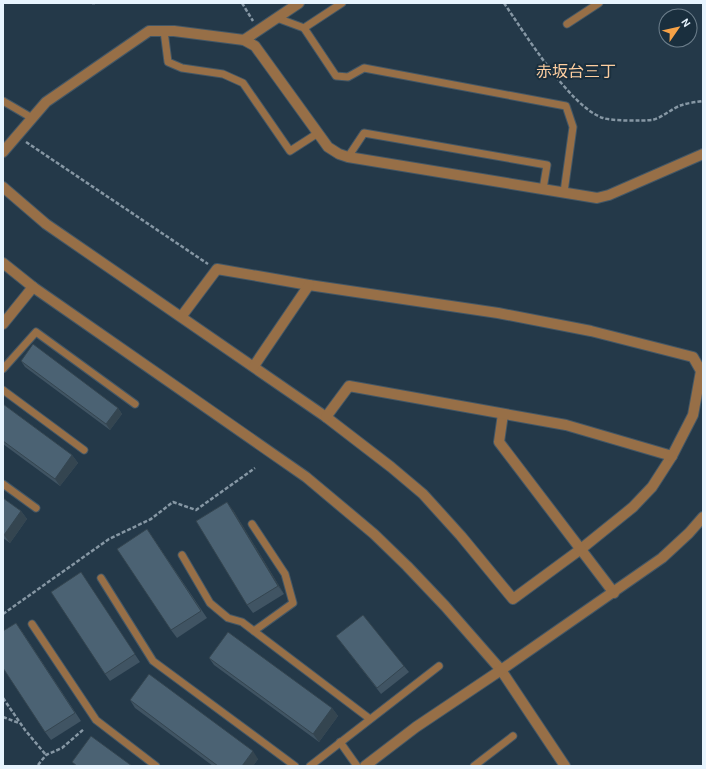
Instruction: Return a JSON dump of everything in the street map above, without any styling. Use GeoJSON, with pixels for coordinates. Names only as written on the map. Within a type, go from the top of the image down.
{"type":"FeatureCollection","features":[{"type":"Feature","properties":{"kind":"street"},"geometry":{"type":"LineString","coordinates":[[244,40],[299,3]]}},
{"type":"Feature","properties":{"kind":"street"},"geometry":{"type":"LineString","coordinates":[[3,152],[46,102],[149,31],[174,31],[244,40],[255,46],[328,147],[339,154],[348,157],[597,198],[609,195],[703,154]]}},
{"type":"Feature","properties":{"kind":"street"},"geometry":{"type":"LineString","coordinates":[[3,187],[46,224],[182,317],[254,366],[326,417],[391,466],[422,494],[461,536],[513,599],[581,549],[633,507],[652,487],[672,456],[693,415],[701,371],[694,357],[591,331],[498,313],[217,270],[182,317]]}},
{"type":"Feature","properties":{"kind":"street"},"geometry":{"type":"LineString","coordinates":[[3,263],[33,287],[306,477],[374,534],[445,606],[501,670],[564,766]]}},
{"type":"Feature","properties":{"kind":"street"},"geometry":{"type":"LineString","coordinates":[[254,366],[309,285]]}},
{"type":"Feature","properties":{"kind":"street"},"geometry":{"type":"LineString","coordinates":[[3,324],[33,287]]}},
{"type":"Feature","properties":{"kind":"street"},"geometry":{"type":"LineString","coordinates":[[326,417],[349,386],[566,425],[672,456]]}},
{"type":"Feature","properties":{"kind":"street"},"geometry":{"type":"LineString","coordinates":[[504,414],[499,442],[614,592]]}},
{"type":"Feature","properties":{"kind":"street"},"geometry":{"type":"LineString","coordinates":[[365,766],[416,727],[662,558],[689,533],[703,517]]}},
{"type":"Feature","properties":{"kind":"lane"},"geometry":{"type":"LineString","coordinates":[[304,28],[342,3]]}},
{"type":"Feature","properties":{"kind":"lane"},"geometry":{"type":"LineString","coordinates":[[567,24],[599,3]]}},
{"type":"Feature","properties":{"kind":"lane"},"geometry":{"type":"LineString","coordinates":[[277,18],[304,28],[336,76],[348,77],[364,68],[566,106],[573,127],[564,192]]}},
{"type":"Feature","properties":{"kind":"lane"},"geometry":{"type":"LineString","coordinates":[[164,31],[168,62],[182,68],[223,74],[243,83],[290,151],[318,133]]}},
{"type":"Feature","properties":{"kind":"lane"},"geometry":{"type":"LineString","coordinates":[[3,101],[32,118]]}},
{"type":"Feature","properties":{"kind":"lane"},"geometry":{"type":"LineString","coordinates":[[348,157],[364,133],[547,165],[543,189]]}},
{"type":"Feature","properties":{"kind":"lane"},"geometry":{"type":"LineString","coordinates":[[3,369],[36,332],[135,404]]}},
{"type":"Feature","properties":{"kind":"lane"},"geometry":{"type":"LineString","coordinates":[[3,390],[84,450]]}},
{"type":"Feature","properties":{"kind":"lane"},"geometry":{"type":"LineString","coordinates":[[3,484],[36,508]]}},
{"type":"Feature","properties":{"kind":"lane"},"geometry":{"type":"LineString","coordinates":[[252,524],[285,574],[292,603],[254,631]]}},
{"type":"Feature","properties":{"kind":"lane"},"geometry":{"type":"LineString","coordinates":[[182,555],[210,603],[228,618],[242,622],[370,719]]}},
{"type":"Feature","properties":{"kind":"lane"},"geometry":{"type":"LineString","coordinates":[[101,578],[154,661],[295,766]]}},
{"type":"Feature","properties":{"kind":"lane"},"geometry":{"type":"LineString","coordinates":[[32,624],[96,720],[156,766]]}},
{"type":"Feature","properties":{"kind":"lane"},"geometry":{"type":"LineString","coordinates":[[310,766],[439,666]]}},
{"type":"Feature","properties":{"kind":"lane"},"geometry":{"type":"LineString","coordinates":[[474,766],[513,736]]}},
{"type":"Feature","properties":{"kind":"lane"},"geometry":{"type":"LineString","coordinates":[[340,742],[357,766]]}},
{"type":"Feature","properties":{"kind":"path"},"geometry":{"type":"LineString","coordinates":[[242,3],[259,30]]}},
{"type":"Feature","properties":{"kind":"path"},"geometry":{"type":"LineString","coordinates":[[504,3],[563,85],[584,107],[603,118],[652,120],[682,105],[703,101]]}},
{"type":"Feature","properties":{"kind":"path"},"geometry":{"type":"LineString","coordinates":[[17,136],[217,270]]}},
{"type":"Feature","properties":{"kind":"path"},"geometry":{"type":"LineString","coordinates":[[3,614],[109,540],[151,519],[173,502],[196,510],[255,468]]}},
{"type":"Feature","properties":{"kind":"path"},"geometry":{"type":"LineString","coordinates":[[3,698],[20,723],[46,755]]}},
{"type":"Feature","properties":{"kind":"path"},"geometry":{"type":"LineString","coordinates":[[3,717],[20,723]]}},
{"type":"Feature","properties":{"kind":"path"},"geometry":{"type":"LineString","coordinates":[[38,765],[46,755],[62,748],[84,729]]}},
{"type":"Feature","properties":{"kind":"building"},"geometry":{"type":"Polygon","coordinates":[[[33,344],[118,408],[106,424],[21,361],[33,344]]]}},
{"type":"Feature","properties":{"kind":"building"},"geometry":{"type":"Polygon","coordinates":[[[3,404],[72,455],[55,479],[3,441],[3,404]]]}},
{"type":"Feature","properties":{"kind":"building"},"geometry":{"type":"Polygon","coordinates":[[[3,498],[21,511],[4,535],[3,534],[3,498]]]}},
{"type":"Feature","properties":{"kind":"building"},"geometry":{"type":"Polygon","coordinates":[[[227,502],[278,586],[247,605],[196,521],[227,502]]]}},
{"type":"Feature","properties":{"kind":"building"},"geometry":{"type":"Polygon","coordinates":[[[147,529],[201,611],[171,630],[117,549],[147,529]]]}},
{"type":"Feature","properties":{"kind":"building"},"geometry":{"type":"Polygon","coordinates":[[[81,572],[135,654],[105,674],[51,592],[81,572]]]}},
{"type":"Feature","properties":{"kind":"building"},"geometry":{"type":"Polygon","coordinates":[[[363,615],[404,666],[377,688],[336,636],[363,615]]]}},
{"type":"Feature","properties":{"kind":"building"},"geometry":{"type":"Polygon","coordinates":[[[16,623],[75,713],[45,732],[3,668],[3,631],[16,623]]]}},
{"type":"Feature","properties":{"kind":"building"},"geometry":{"type":"Polygon","coordinates":[[[228,632],[332,708],[313,734],[209,658],[228,632]]]}},
{"type":"Feature","properties":{"kind":"building"},"geometry":{"type":"Polygon","coordinates":[[[149,674],[253,751],[242,766],[218,766],[130,700],[149,674]]]}},
{"type":"Feature","properties":{"kind":"building"},"geometry":{"type":"Polygon","coordinates":[[[91,736],[132,766],[77,766],[72,762],[91,736]]]}},
{"type":"Feature","properties":{"kind":"district","name":"赤坂台三丁"},"geometry":{"type":"Point","coordinates":[576,71]}}]}
